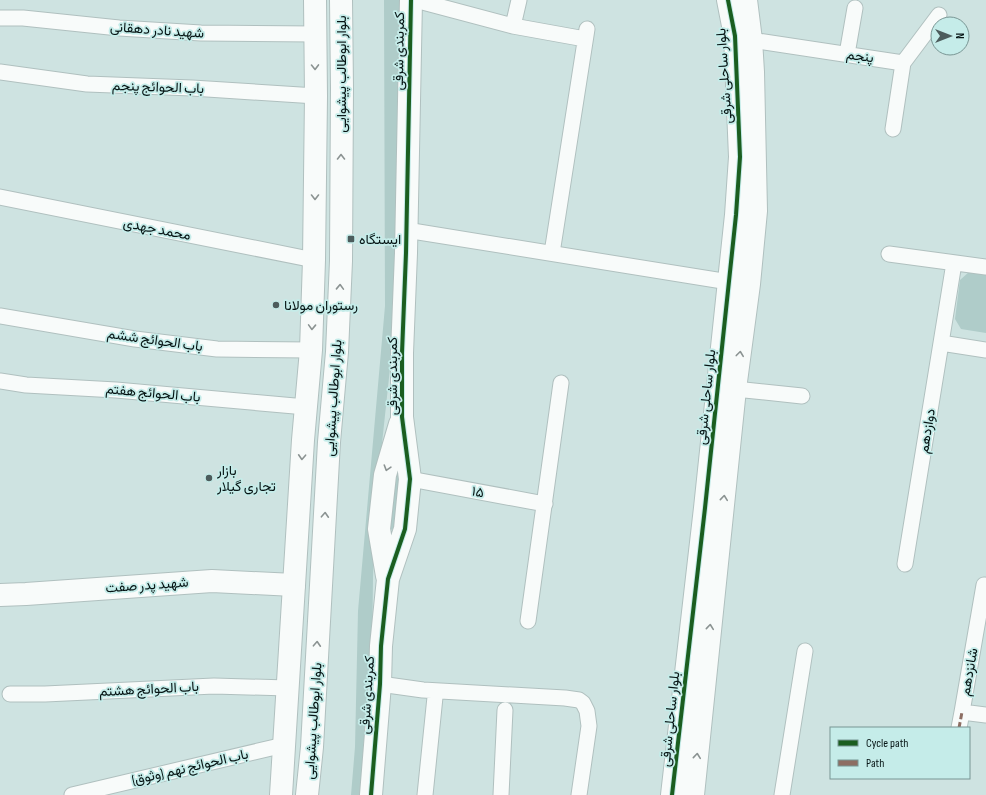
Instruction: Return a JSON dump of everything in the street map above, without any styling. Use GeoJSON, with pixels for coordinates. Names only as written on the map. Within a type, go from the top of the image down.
{"type":"FeatureCollection","features":[{"type":"Feature","properties":{"kind":"main road","name":"بلوار ابوطالب پیشوایی"},"geometry":{"type":"LineString","coordinates":[[281,795],[311,350],[314,260],[316,96],[315,0]]}},
{"type":"Feature","properties":{"kind":"main road","name":"بلوار ابوطالب پیشوایی"},"geometry":{"type":"LineString","coordinates":[[308,795],[329,442],[337,352],[341,245],[341,0]]}},
{"type":"Feature","properties":{"kind":"main road","name":"کمربندی شرقی"},"geometry":{"type":"LineString","coordinates":[[371,795],[380,684],[381,646],[388,579],[405,529],[410,479],[402,417],[402,353],[411,0]]}},
{"type":"Feature","properties":{"kind":"main road","name":"بلوار ساحلی شرقی"},"geometry":{"type":"LineString","coordinates":[[693,795],[736,389],[739,283],[736,215],[740,157],[735,36],[728,0]]}},
{"type":"Feature","properties":{"kind":"main road","name":"بلوار ساحلی شرقی"},"geometry":{"type":"LineString","coordinates":[[672,795],[739,283],[756,211],[753,72],[746,0]]}},
{"type":"Feature","properties":{"kind":"main road","name":"کمربندی شرقی"},"geometry":{"type":"LineString","coordinates":[[388,579],[379,529],[384,475],[402,417]]}},
{"type":"Feature","properties":{"kind":"main road","name":"شهید پدر صفت"},"geometry":{"type":"LineString","coordinates":[[0,595],[212,580],[294,585]]}},
{"type":"Feature","properties":{"kind":"street"},"geometry":{"type":"LineString","coordinates":[[415,0],[513,26],[586,34],[552,253]]}},
{"type":"Feature","properties":{"kind":"street"},"geometry":{"type":"LineString","coordinates":[[513,26],[519,0]]}},
{"type":"Feature","properties":{"kind":"street"},"geometry":{"type":"LineString","coordinates":[[847,54],[855,8]]}},
{"type":"Feature","properties":{"kind":"street"},"geometry":{"type":"LineString","coordinates":[[894,129],[903,63],[940,15]]}},
{"type":"Feature","properties":{"kind":"street","name":"شهید نادر دهقانی"},"geometry":{"type":"LineString","coordinates":[[0,18],[23,18],[119,28],[202,33],[315,34]]}},
{"type":"Feature","properties":{"kind":"street","name":"پنجم"},"geometry":{"type":"LineString","coordinates":[[751,40],[903,63]]}},
{"type":"Feature","properties":{"kind":"street","name":"باب الحوائج پنجم"},"geometry":{"type":"LineString","coordinates":[[0,72],[87,84],[192,88],[316,96]]}},
{"type":"Feature","properties":{"kind":"street","name":"محمد جهدی"},"geometry":{"type":"LineString","coordinates":[[0,197],[314,260]]}},
{"type":"Feature","properties":{"kind":"street"},"geometry":{"type":"LineString","coordinates":[[406,230],[739,283]]}},
{"type":"Feature","properties":{"kind":"street"},"geometry":{"type":"LineString","coordinates":[[890,254],[986,267]]}},
{"type":"Feature","properties":{"kind":"street","name":"دوازدهم"},"geometry":{"type":"LineString","coordinates":[[905,564],[954,263]]}},
{"type":"Feature","properties":{"kind":"street","name":"باب الحوائج ششم"},"geometry":{"type":"LineString","coordinates":[[0,316],[135,339],[210,348],[311,350]]}},
{"type":"Feature","properties":{"kind":"street"},"geometry":{"type":"LineString","coordinates":[[941,342],[986,350]]}},
{"type":"Feature","properties":{"kind":"street","name":"باب الحوائج هفتم"},"geometry":{"type":"LineString","coordinates":[[0,382],[26,385],[116,390],[306,407]]}},
{"type":"Feature","properties":{"kind":"street"},"geometry":{"type":"LineString","coordinates":[[528,621],[561,383]]}},
{"type":"Feature","properties":{"kind":"street"},"geometry":{"type":"LineString","coordinates":[[736,389],[802,396]]}},
{"type":"Feature","properties":{"kind":"street","name":"۱۵"},"geometry":{"type":"LineString","coordinates":[[410,479],[545,504]]}},
{"type":"Feature","properties":{"kind":"street","name":"شانزدهم"},"geometry":{"type":"LineString","coordinates":[[959,727],[984,585]]}},
{"type":"Feature","properties":{"kind":"street"},"geometry":{"type":"LineString","coordinates":[[782,795],[805,651]]}},
{"type":"Feature","properties":{"kind":"street"},"geometry":{"type":"LineString","coordinates":[[380,684],[423,690],[579,700],[583,703],[587,711],[589,726],[579,795]]}},
{"type":"Feature","properties":{"kind":"street","name":"باب الحوائج هشتم"},"geometry":{"type":"LineString","coordinates":[[10,694],[45,694],[214,686],[288,688]]}},
{"type":"Feature","properties":{"kind":"street"},"geometry":{"type":"LineString","coordinates":[[425,795],[435,698]]}},
{"type":"Feature","properties":{"kind":"street"},"geometry":{"type":"LineString","coordinates":[[501,795],[505,710]]}},
{"type":"Feature","properties":{"kind":"street","name":"شانزدهم"},"geometry":{"type":"LineString","coordinates":[[962,712],[986,715]]}},
{"type":"Feature","properties":{"kind":"street","name":"باب الحوائج نهم (وثوق)"},"geometry":{"type":"LineString","coordinates":[[72,795],[284,745]]}},
{"type":"Feature","properties":{"kind":"shaded area"},"geometry":{"type":"Polygon","coordinates":[[[384,0],[402,0],[401,101],[391,359],[375,509],[372,658],[365,724],[360,795],[351,795],[355,747],[358,611],[385,306],[384,0]]]}},
{"type":"Feature","properties":{"kind":"shaded area"},"geometry":{"type":"Polygon","coordinates":[[[969,272],[986,275],[986,333],[961,329],[955,319],[960,280],[969,272]]]}},
{"type":"Feature","properties":{"kind":"shaded area"},"geometry":{"type":"Polygon","coordinates":[[[398,475],[403,481],[400,524],[391,530],[387,523],[389,481],[398,475]]]}},
{"type":"Feature","properties":{"kind":"marked path"},"geometry":{"type":"LineString","coordinates":[[959,727],[962,712]]}},
{"type":"Feature","properties":{"kind":"cycle path"},"geometry":{"type":"LineString","coordinates":[[371,795],[380,684],[381,646],[388,579],[405,529],[410,479],[402,417],[402,353],[406,253],[411,0]]}},
{"type":"Feature","properties":{"kind":"cycle path"},"geometry":{"type":"LineString","coordinates":[[672,795],[705,508],[736,215],[740,157],[735,36],[728,0]]}},
{"type":"Feature","properties":{"kind":"place","name":"ایستگاه"},"geometry":{"type":"Point","coordinates":[351,239]}},
{"type":"Feature","properties":{"kind":"place","name":"رستوران مولانا"},"geometry":{"type":"Point","coordinates":[276,305]}},
{"type":"Feature","properties":{"kind":"place","name":"بازار تجاری گیلار"},"geometry":{"type":"Point","coordinates":[209,478]}}]}
